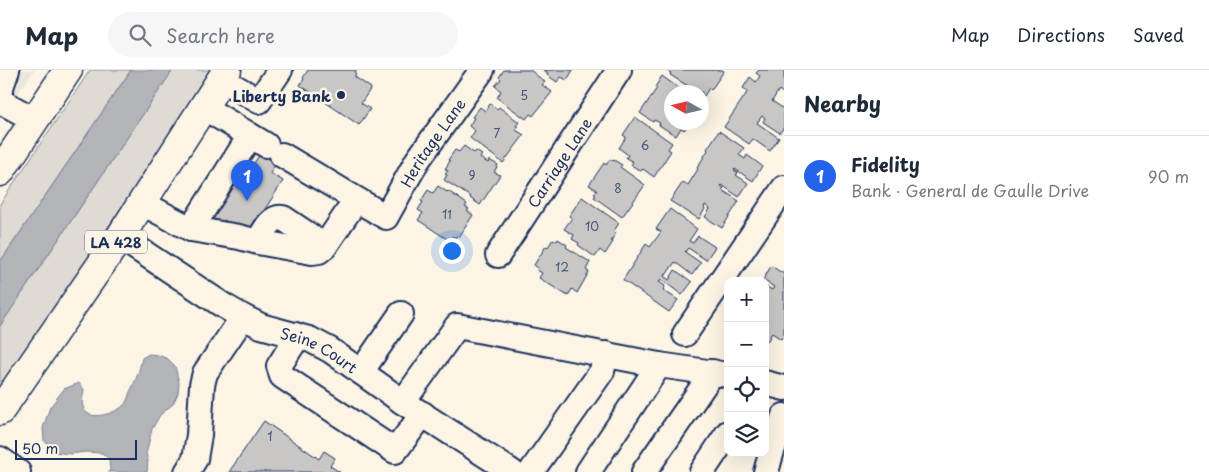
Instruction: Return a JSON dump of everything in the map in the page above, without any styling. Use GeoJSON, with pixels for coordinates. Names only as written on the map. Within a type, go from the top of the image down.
{"type":"FeatureCollection","features":[{"type":"Feature","properties":{"kind":"main road"},"geometry":{"type":"LineString","coordinates":[[0,172],[68,70]]}},
{"type":"Feature","properties":{"kind":"main road","name":"LA 428"},"geometry":{"type":"LineString","coordinates":[[0,411],[120,237],[224,74]]}},
{"type":"Feature","properties":{"kind":"street"},"geometry":{"type":"LineString","coordinates":[[0,90],[7,70]]}},
{"type":"Feature","properties":{"kind":"street"},"geometry":{"type":"LineString","coordinates":[[224,74],[259,100],[280,70]]}},
{"type":"Feature","properties":{"kind":"street","name":"Heritage Lane"},"geometry":{"type":"LineString","coordinates":[[356,200],[386,218],[417,161],[482,70]]}},
{"type":"Feature","properties":{"kind":"street","name":"Carriage Lane"},"geometry":{"type":"LineString","coordinates":[[498,255],[619,70]]}},
{"type":"Feature","properties":{"kind":"street"},"geometry":{"type":"LineString","coordinates":[[0,101],[35,120]]}},
{"type":"Feature","properties":{"kind":"street"},"geometry":{"type":"LineString","coordinates":[[142,203],[191,229],[312,252],[319,251],[325,246],[356,200],[203,107]]}},
{"type":"Feature","properties":{"kind":"street"},"geometry":{"type":"LineString","coordinates":[[191,229],[266,145]]}},
{"type":"Feature","properties":{"kind":"street"},"geometry":{"type":"LineString","coordinates":[[684,334],[784,188]]}},
{"type":"Feature","properties":{"kind":"street","name":"Seine Court"},"geometry":{"type":"LineString","coordinates":[[120,237],[243,317],[261,326],[309,338],[330,350],[413,408],[512,472]]}},
{"type":"Feature","properties":{"kind":"street"},"geometry":{"type":"LineString","coordinates":[[361,372],[401,314]]}},
{"type":"Feature","properties":{"kind":"street"},"geometry":{"type":"LineString","coordinates":[[187,472],[194,460],[199,435],[202,385],[205,373],[243,317]]}},
{"type":"Feature","properties":{"kind":"street"},"geometry":{"type":"LineString","coordinates":[[296,335],[293,344],[279,366],[282,376],[395,452],[413,408],[457,326],[720,374],[644,472]]}},
{"type":"Feature","properties":{"kind":"street"},"geometry":{"type":"LineString","coordinates":[[530,472],[602,371],[606,354]]}},
{"type":"Feature","properties":{"kind":"street"},"geometry":{"type":"LineString","coordinates":[[588,472],[659,364]]}},
{"type":"Feature","properties":{"kind":"street"},"geometry":{"type":"LineString","coordinates":[[769,384],[784,388]]}},
{"type":"Feature","properties":{"kind":"street"},"geometry":{"type":"LineString","coordinates":[[766,472],[784,416]]}},
{"type":"Feature","properties":{"kind":"street"},"geometry":{"type":"LineString","coordinates":[[702,472],[724,439]]}},
{"type":"Feature","properties":{"kind":"street"},"geometry":{"type":"LineString","coordinates":[[0,459],[18,472]]}},
{"type":"Feature","properties":{"kind":"shaded area"},"geometry":{"type":"Polygon","coordinates":[[[0,70],[34,70],[0,120],[0,70]]]}},
{"type":"Feature","properties":{"kind":"shaded area"},"geometry":{"type":"Polygon","coordinates":[[[90,70],[131,70],[0,262],[0,204],[90,70]]]}},
{"type":"Feature","properties":{"kind":"shaded area"},"geometry":{"type":"Polygon","coordinates":[[[131,70],[173,70],[0,326],[0,262],[131,70]]]}},
{"type":"Feature","properties":{"kind":"shaded area"},"geometry":{"type":"Polygon","coordinates":[[[173,70],[213,70],[0,389],[0,326],[173,70]]]}},
{"type":"Feature","properties":{"kind":"shaded area"},"geometry":{"type":"Polygon","coordinates":[[[149,354],[168,359],[175,366],[179,383],[178,393],[173,404],[160,415],[152,429],[146,454],[148,460],[147,472],[108,472],[110,470],[109,459],[102,453],[85,452],[70,454],[54,452],[44,440],[43,428],[50,407],[64,389],[79,383],[84,390],[83,407],[91,415],[103,415],[114,411],[126,403],[142,358],[149,354]]]}},
{"type":"Feature","properties":{"kind":"building","name":"Liberty Bank"},"geometry":{"type":"Polygon","coordinates":[[[308,70],[356,70],[355,77],[371,88],[361,103],[370,109],[359,125],[300,85],[308,70]]]}},
{"type":"Feature","properties":{"kind":"building"},"geometry":{"type":"Polygon","coordinates":[[[504,70],[530,70],[545,82],[542,85],[552,92],[533,116],[530,114],[526,119],[497,98],[501,91],[495,86],[501,79],[499,77],[504,70]]]}},
{"type":"Feature","properties":{"kind":"building"},"geometry":{"type":"Polygon","coordinates":[[[543,70],[573,70],[567,80],[561,77],[557,82],[543,70]]]}},
{"type":"Feature","properties":{"kind":"building"},"geometry":{"type":"Polygon","coordinates":[[[666,70],[724,71],[711,90],[709,85],[686,85],[670,75],[671,73],[666,70]]]}},
{"type":"Feature","properties":{"kind":"building"},"geometry":{"type":"Polygon","coordinates":[[[759,70],[784,70],[784,94],[779,90],[772,101],[784,109],[784,127],[780,133],[763,122],[765,118],[762,116],[757,123],[779,138],[770,151],[753,139],[749,144],[724,127],[748,91],[743,88],[750,77],[756,82],[760,76],[756,73],[759,70]]]}},
{"type":"Feature","properties":{"kind":"building"},"geometry":{"type":"Polygon","coordinates":[[[662,76],[674,85],[664,85],[664,128],[659,125],[660,123],[654,120],[653,122],[640,113],[657,88],[655,87],[662,76]]]}},
{"type":"Feature","properties":{"kind":"building"},"geometry":{"type":"Polygon","coordinates":[[[490,104],[497,109],[499,107],[519,122],[516,130],[524,135],[503,163],[470,138],[475,131],[469,126],[474,118],[472,117],[480,107],[485,111],[490,104]]]}},
{"type":"Feature","properties":{"kind":"building"},"geometry":{"type":"Polygon","coordinates":[[[635,117],[672,143],[668,149],[671,151],[654,177],[643,169],[641,171],[631,165],[633,162],[626,158],[628,155],[619,148],[626,137],[623,135],[635,117]]]}},
{"type":"Feature","properties":{"kind":"building"},"geometry":{"type":"Polygon","coordinates":[[[667,130],[680,130],[676,136],[667,130]]]}},
{"type":"Feature","properties":{"kind":"building"},"geometry":{"type":"Polygon","coordinates":[[[719,131],[744,148],[739,155],[745,159],[747,155],[762,166],[753,181],[734,170],[738,173],[736,175],[748,183],[739,197],[721,186],[724,188],[722,190],[739,201],[722,228],[705,217],[710,209],[705,205],[705,209],[699,219],[670,201],[683,182],[688,185],[719,131]]]}},
{"type":"Feature","properties":{"kind":"building"},"geometry":{"type":"Polygon","coordinates":[[[271,137],[287,147],[270,173],[283,181],[251,231],[241,231],[224,220],[220,226],[211,220],[243,171],[247,174],[271,137]]]}},
{"type":"Feature","properties":{"kind":"building"},"geometry":{"type":"Polygon","coordinates":[[[464,146],[474,153],[476,151],[482,155],[480,158],[488,163],[489,160],[498,165],[494,172],[500,175],[480,205],[444,180],[447,175],[445,174],[448,171],[445,169],[450,161],[448,160],[455,150],[459,152],[464,146]]]}},
{"type":"Feature","properties":{"kind":"building"},"geometry":{"type":"Polygon","coordinates":[[[610,159],[622,165],[620,167],[645,185],[622,217],[594,197],[597,190],[589,185],[604,163],[606,165],[610,159]]]}},
{"type":"Feature","properties":{"kind":"building"},"geometry":{"type":"Polygon","coordinates":[[[438,186],[467,204],[465,207],[469,209],[467,211],[473,215],[459,237],[457,235],[455,238],[453,236],[450,241],[418,220],[423,213],[418,210],[423,202],[421,201],[428,190],[433,193],[438,186]]]}},
{"type":"Feature","properties":{"kind":"building"},"geometry":{"type":"Polygon","coordinates":[[[582,197],[619,223],[614,231],[616,233],[611,241],[613,242],[605,254],[600,250],[595,257],[578,245],[579,243],[572,239],[574,235],[564,229],[572,218],[569,216],[582,197]]]}},
{"type":"Feature","properties":{"kind":"building"},"geometry":{"type":"Polygon","coordinates":[[[670,209],[697,229],[689,241],[693,243],[698,236],[715,247],[706,260],[688,248],[685,252],[701,263],[692,275],[675,262],[665,274],[664,276],[669,280],[675,270],[692,282],[682,295],[661,279],[659,282],[665,286],[663,290],[678,300],[669,312],[623,280],[646,244],[650,247],[661,232],[656,229],[670,209]]]}},
{"type":"Feature","properties":{"kind":"building"},"geometry":{"type":"Polygon","coordinates":[[[553,239],[557,241],[558,239],[567,245],[566,247],[590,262],[586,270],[589,272],[577,293],[572,289],[568,296],[539,278],[542,273],[534,265],[546,246],[548,247],[553,239]]]}},
{"type":"Feature","properties":{"kind":"building"},"geometry":{"type":"Polygon","coordinates":[[[771,266],[784,274],[784,334],[781,339],[772,333],[769,338],[769,288],[772,290],[774,287],[769,284],[769,277],[765,277],[771,266]]]}},
{"type":"Feature","properties":{"kind":"building"},"geometry":{"type":"Polygon","coordinates":[[[264,421],[319,459],[324,451],[335,458],[330,466],[340,472],[229,472],[264,421]]]}},
{"type":"Feature","properties":{"kind":"place","name":"Liberty Bank"},"geometry":{"type":"Point","coordinates":[341,95]}},
{"type":"Feature","properties":{"kind":"place","name":"Fidelity"},"geometry":{"type":"Point","coordinates":[247,201]}}]}
